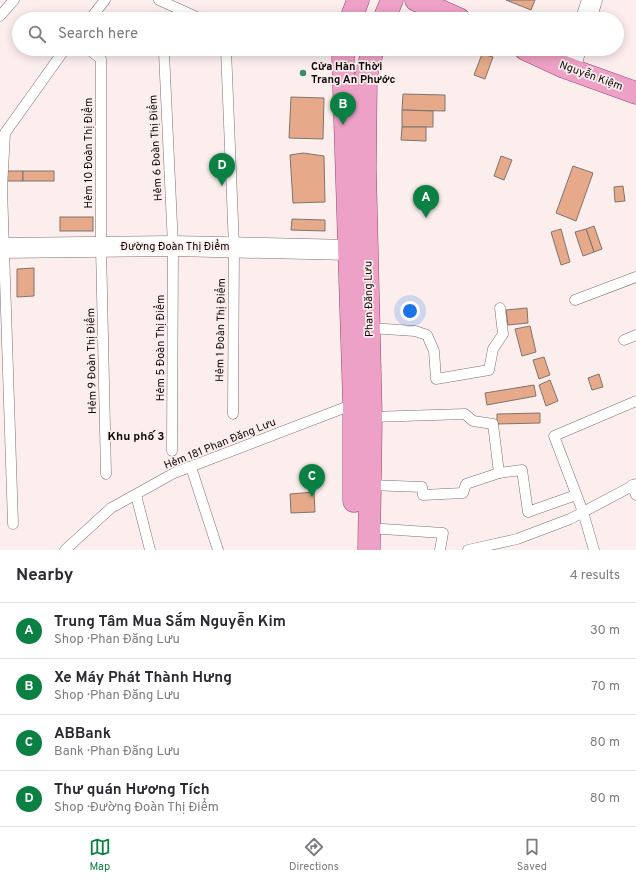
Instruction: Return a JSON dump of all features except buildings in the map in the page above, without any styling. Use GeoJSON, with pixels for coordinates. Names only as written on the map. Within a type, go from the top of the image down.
{"type":"FeatureCollection","features":[{"type":"Feature","properties":{"kind":"main road"},"geometry":{"type":"LineString","coordinates":[[354,12],[358,0]]}},
{"type":"Feature","properties":{"kind":"main road"},"geometry":{"type":"LineString","coordinates":[[387,12],[392,0]]}},
{"type":"Feature","properties":{"kind":"main road"},"geometry":{"type":"LineString","coordinates":[[416,0],[440,12]]}},
{"type":"Feature","properties":{"kind":"main road","name":"Phan Đăng Lưu"},"geometry":{"type":"LineString","coordinates":[[343,56],[350,250],[369,485],[369,550]]}},
{"type":"Feature","properties":{"kind":"main road","name":"Phan Đăng Lưu"},"geometry":{"type":"LineString","coordinates":[[354,550],[370,328],[365,168],[366,76],[372,56]]}},
{"type":"Feature","properties":{"kind":"main road","name":"Nguyễn Kiệm"},"geometry":{"type":"LineString","coordinates":[[559,56],[573,59],[636,93]]}},
{"type":"Feature","properties":{"kind":"street"},"geometry":{"type":"LineString","coordinates":[[588,12],[592,0]]}},
{"type":"Feature","properties":{"kind":"street","name":"Đường Đoàn Thị Điểm"},"geometry":{"type":"LineString","coordinates":[[2,248],[173,246],[350,250]]}},
{"type":"Feature","properties":{"kind":"lane"},"geometry":{"type":"LineString","coordinates":[[0,16],[14,0]]}},
{"type":"Feature","properties":{"kind":"lane"},"geometry":{"type":"LineString","coordinates":[[96,12],[105,0]]}},
{"type":"Feature","properties":{"kind":"lane"},"geometry":{"type":"LineString","coordinates":[[159,0],[186,12]]}},
{"type":"Feature","properties":{"kind":"lane"},"geometry":{"type":"LineString","coordinates":[[13,524],[2,248],[2,188],[5,133],[61,56]]}},
{"type":"Feature","properties":{"kind":"lane","name":"Hẻm 10 Đoàn Thị Điểm"},"geometry":{"type":"LineString","coordinates":[[96,56],[100,59],[101,247]]}},
{"type":"Feature","properties":{"kind":"lane","name":"Hẻm 6 Đoàn Thị Điểm"},"geometry":{"type":"LineString","coordinates":[[164,56],[173,246]]}},
{"type":"Feature","properties":{"kind":"lane","name":"Hẻm 1 Đoàn Thị Điểm"},"geometry":{"type":"LineString","coordinates":[[226,56],[234,247],[232,414]]}},
{"type":"Feature","properties":{"kind":"lane","name":"Hẻm 5 Đoàn Thị Điểm"},"geometry":{"type":"LineString","coordinates":[[172,451],[173,246]]}},
{"type":"Feature","properties":{"kind":"lane","name":"Hẻm 9 Đoàn Thị Điểm"},"geometry":{"type":"LineString","coordinates":[[101,247],[106,474]]}},
{"type":"Feature","properties":{"kind":"lane"},"geometry":{"type":"LineString","coordinates":[[575,300],[636,277]]}},
{"type":"Feature","properties":{"kind":"lane"},"geometry":{"type":"LineString","coordinates":[[370,328],[415,331],[427,335],[434,351],[436,379],[489,370],[493,349],[503,334],[500,308]]}},
{"type":"Feature","properties":{"kind":"lane"},"geometry":{"type":"LineString","coordinates":[[624,340],[636,335]]}},
{"type":"Feature","properties":{"kind":"lane"},"geometry":{"type":"LineString","coordinates":[[594,550],[583,512],[554,436],[636,401]]}},
{"type":"Feature","properties":{"kind":"lane","name":"Hẻm 181 Phan Đăng Lưu"},"geometry":{"type":"LineString","coordinates":[[66,550],[111,508],[174,473],[363,411],[465,414],[473,421],[493,424],[499,473]]}},
{"type":"Feature","properties":{"kind":"lane"},"geometry":{"type":"LineString","coordinates":[[191,467],[218,550]]}},
{"type":"Feature","properties":{"kind":"lane"},"geometry":{"type":"LineString","coordinates":[[369,485],[422,487],[423,495],[463,493],[466,484],[499,473],[522,470],[528,512],[576,495]]}},
{"type":"Feature","properties":{"kind":"lane"},"geometry":{"type":"LineString","coordinates":[[468,550],[501,546],[570,520],[583,512],[635,488]]}},
{"type":"Feature","properties":{"kind":"lane"},"geometry":{"type":"LineString","coordinates":[[136,495],[150,550]]}},
{"type":"Feature","properties":{"kind":"lane"},"geometry":{"type":"LineString","coordinates":[[368,528],[443,534],[440,550]]}},
{"type":"Feature","properties":{"kind":"place","name":"Cửa Hàn Thời Trang An Phước"},"geometry":{"type":"Point","coordinates":[303,73]}},
{"type":"Feature","properties":{"kind":"place","name":"Xe Máy Phát Thành Hưng"},"geometry":{"type":"Point","coordinates":[343,125]}},
{"type":"Feature","properties":{"kind":"place","name":"Thư quán Hương Tích"},"geometry":{"type":"Point","coordinates":[222,186]}},
{"type":"Feature","properties":{"kind":"place","name":"Trung Tâm Mua Sắm Nguyễn Kim"},"geometry":{"type":"Point","coordinates":[426,218]}},
{"type":"Feature","properties":{"kind":"place","name":"ABBank"},"geometry":{"type":"Point","coordinates":[312,497]}},
{"type":"Feature","properties":{"kind":"district","name":"Khu phố 3"},"geometry":{"type":"Point","coordinates":[136,437]}}]}
